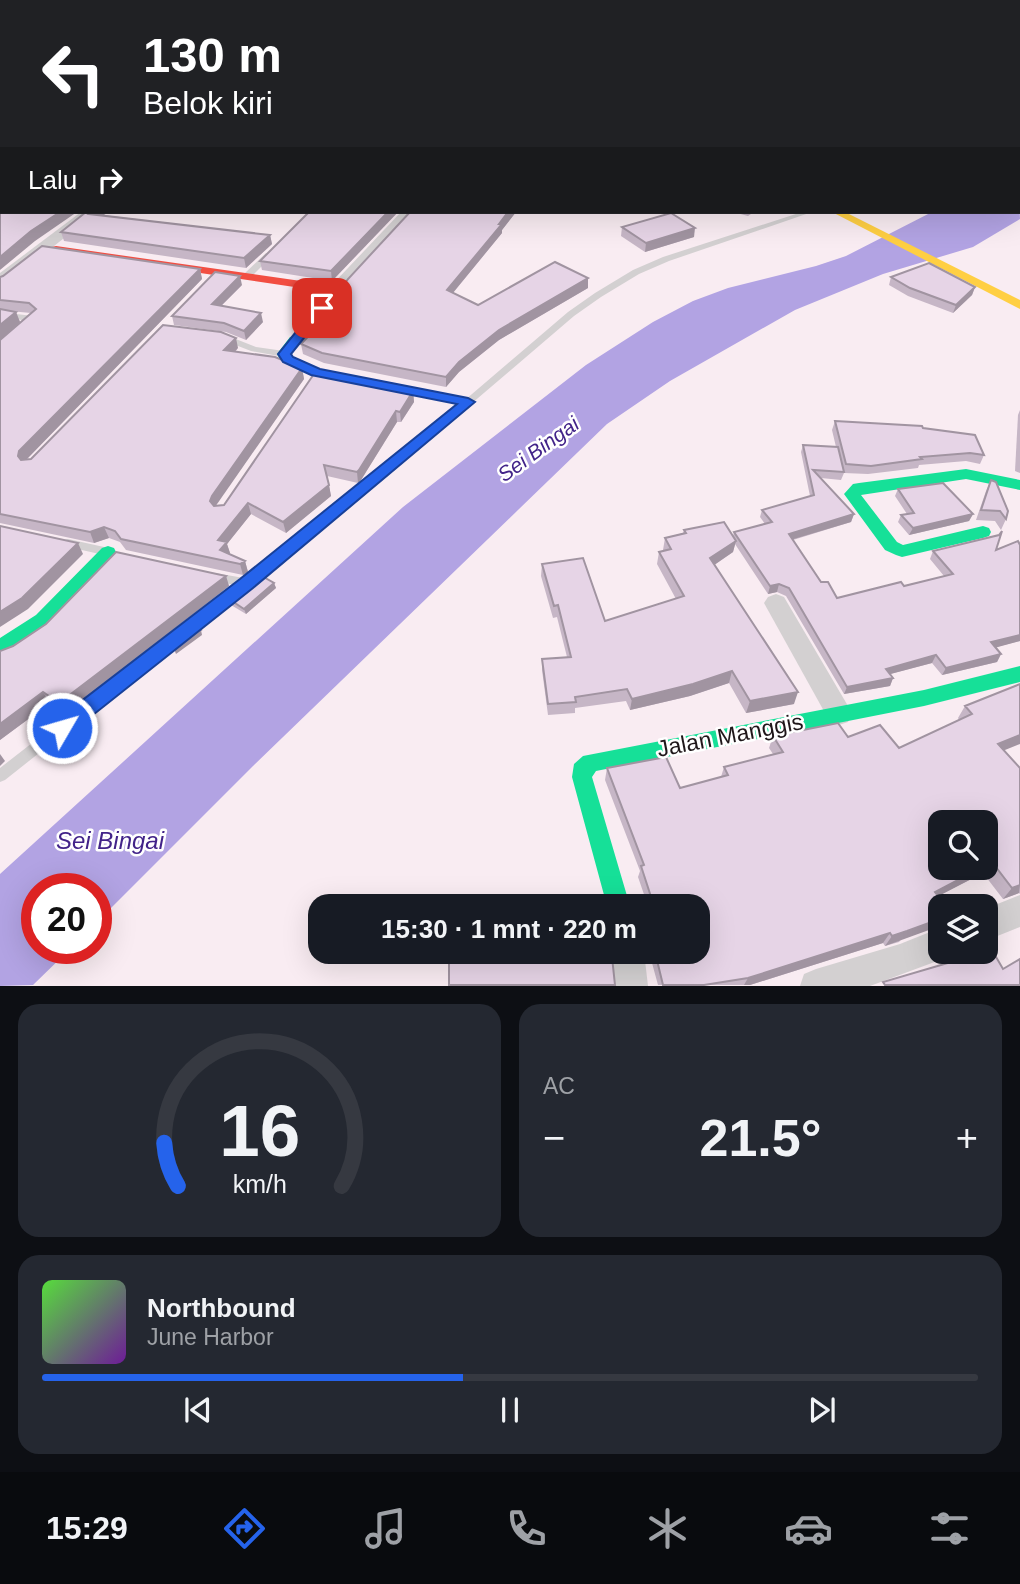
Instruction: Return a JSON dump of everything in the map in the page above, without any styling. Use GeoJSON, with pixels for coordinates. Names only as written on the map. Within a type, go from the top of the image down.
{"type":"FeatureCollection","features":[{"type":"Feature","properties":{"kind":"street"},"geometry":{"type":"LineString","coordinates":[[0,281],[87,214]]}},
{"type":"Feature","properties":{"kind":"street"},"geometry":{"type":"LineString","coordinates":[[408,214],[336,290],[284,354],[287,360],[312,377],[468,402]]}},
{"type":"Feature","properties":{"kind":"street"},"geometry":{"type":"LineString","coordinates":[[841,214],[1020,305]]}},
{"type":"Feature","properties":{"kind":"street"},"geometry":{"type":"LineString","coordinates":[[45,247],[215,276],[248,275],[336,290]]}},
{"type":"Feature","properties":{"kind":"street"},"geometry":{"type":"LineString","coordinates":[[983,532],[902,551],[896,549],[852,494],[859,488],[966,474],[1020,485]]}},
{"type":"Feature","properties":{"kind":"street"},"geometry":{"type":"LineString","coordinates":[[0,648],[42,620],[114,554]]}},
{"type":"Feature","properties":{"kind":"street"},"geometry":{"type":"LineString","coordinates":[[776,603],[839,714]]}},
{"type":"Feature","properties":{"kind":"street","name":"Jalan Manggis"},"geometry":{"type":"LineString","coordinates":[[615,894],[582,777],[581,771],[585,766],[600,759],[924,698],[1020,674]]}},
{"type":"Feature","properties":{"kind":"street"},"geometry":{"type":"LineString","coordinates":[[998,920],[1020,911]]}},
{"type":"Feature","properties":{"kind":"street"},"geometry":{"type":"LineString","coordinates":[[816,985],[928,949]]}},
{"type":"Feature","properties":{"kind":"street"},"geometry":{"type":"LineString","coordinates":[[629,964],[632,985]]}},
{"type":"Feature","properties":{"kind":"lane"},"geometry":{"type":"LineString","coordinates":[[0,776],[246,583],[468,402],[571,314],[636,272],[709,243],[802,214]]}},
{"type":"Feature","properties":{"kind":"lane"},"geometry":{"type":"LineString","coordinates":[[248,275],[276,249]]}},
{"type":"Feature","properties":{"kind":"lane"},"geometry":{"type":"LineString","coordinates":[[0,314],[33,319],[20,330]]}},
{"type":"Feature","properties":{"kind":"lane"},"geometry":{"type":"LineString","coordinates":[[213,336],[254,349],[284,354]]}},
{"type":"Feature","properties":{"kind":"lane"},"geometry":{"type":"LineString","coordinates":[[54,540],[114,554]]}},
{"type":"Feature","properties":{"kind":"lane"},"geometry":{"type":"LineString","coordinates":[[209,575],[246,583]]}},
{"type":"Feature","properties":{"kind":"water","name":"Sei Bingai"},"geometry":{"type":"Polygon","coordinates":[[[928,214],[1020,214],[1020,219],[973,247],[883,274],[795,310],[670,381],[607,424],[253,766],[112,907],[112,873],[21,873],[21,964],[55,964],[33,985],[0,986],[0,874],[403,507],[586,365],[653,322],[693,301],[728,288],[846,256],[928,214]]]}},
{"type":"Feature","properties":{"kind":"building"},"geometry":{"type":"Polygon","coordinates":[[[0,214],[57,214],[31,231],[0,257],[0,214]]]}},
{"type":"Feature","properties":{"kind":"building"},"geometry":{"type":"Polygon","coordinates":[[[84,214],[89,214],[270,235],[244,258],[61,232],[84,214]]]}},
{"type":"Feature","properties":{"kind":"building"},"geometry":{"type":"Polygon","coordinates":[[[307,214],[386,214],[331,271],[260,261],[307,214]]]}},
{"type":"Feature","properties":{"kind":"building"},"geometry":{"type":"Polygon","coordinates":[[[408,214],[506,214],[499,224],[502,224],[447,290],[478,305],[555,262],[588,278],[499,330],[459,362],[446,377],[322,353],[301,344],[341,302],[333,301],[348,279],[408,214]]]}},
{"type":"Feature","properties":{"kind":"building"},"geometry":{"type":"Polygon","coordinates":[[[673,214],[695,228],[646,243],[622,227],[673,214]]]}},
{"type":"Feature","properties":{"kind":"building"},"geometry":{"type":"Polygon","coordinates":[[[42,246],[200,269],[19,451],[21,460],[31,459],[163,325],[221,332],[236,338],[224,350],[275,357],[302,368],[212,496],[210,501],[214,506],[224,505],[316,371],[413,391],[400,412],[396,411],[357,472],[324,465],[329,485],[283,522],[248,503],[218,540],[227,542],[220,550],[245,561],[240,564],[121,539],[115,531],[104,527],[90,532],[0,514],[0,340],[36,309],[29,303],[0,300],[0,277],[42,246]]]}},
{"type":"Feature","properties":{"kind":"building"},"geometry":{"type":"Polygon","coordinates":[[[929,263],[975,287],[956,305],[910,288],[891,277],[929,263]]]}},
{"type":"Feature","properties":{"kind":"building"},"geometry":{"type":"Polygon","coordinates":[[[215,272],[240,276],[212,304],[261,313],[244,331],[224,323],[172,316],[215,272]]]}},
{"type":"Feature","properties":{"kind":"building"},"geometry":{"type":"Polygon","coordinates":[[[0,309],[16,312],[0,325],[0,309]]]}},
{"type":"Feature","properties":{"kind":"building"},"geometry":{"type":"Polygon","coordinates":[[[835,421],[922,426],[975,435],[984,455],[970,453],[920,457],[922,459],[871,466],[846,464],[835,421]]]}},
{"type":"Feature","properties":{"kind":"building"},"geometry":{"type":"Polygon","coordinates":[[[803,445],[838,447],[844,472],[813,470],[854,514],[789,534],[821,582],[828,582],[837,598],[901,582],[904,586],[953,574],[933,551],[999,535],[1002,531],[996,550],[1018,541],[1020,545],[1020,635],[991,642],[1001,654],[946,668],[936,655],[886,669],[893,678],[847,687],[789,588],[779,584],[770,586],[734,532],[772,522],[762,510],[814,495],[803,445]]]}},
{"type":"Feature","properties":{"kind":"building"},"geometry":{"type":"Polygon","coordinates":[[[991,480],[996,482],[1008,511],[1006,519],[1000,511],[981,510],[991,480]]]}},
{"type":"Feature","properties":{"kind":"building"},"geometry":{"type":"Polygon","coordinates":[[[943,483],[973,514],[913,528],[901,515],[914,513],[898,489],[943,483]]]}},
{"type":"Feature","properties":{"kind":"building"},"geometry":{"type":"Polygon","coordinates":[[[724,522],[736,541],[710,558],[798,692],[750,701],[732,671],[632,699],[627,689],[575,697],[576,702],[548,704],[542,659],[571,657],[558,605],[554,606],[542,564],[583,558],[605,621],[684,596],[659,552],[671,549],[665,538],[686,533],[684,530],[724,522]]]}},
{"type":"Feature","properties":{"kind":"building"},"geometry":{"type":"Polygon","coordinates":[[[0,526],[78,543],[22,598],[0,612],[0,526]]]}},
{"type":"Feature","properties":{"kind":"building"},"geometry":{"type":"Polygon","coordinates":[[[116,552],[226,576],[59,703],[43,692],[0,724],[0,651],[13,646],[46,624],[116,552]]]}},
{"type":"Feature","properties":{"kind":"building"},"geometry":{"type":"Polygon","coordinates":[[[260,575],[274,583],[244,609],[229,599],[260,575]]]}},
{"type":"Feature","properties":{"kind":"building"},"geometry":{"type":"Polygon","coordinates":[[[196,626],[201,630],[174,649],[170,646],[196,626]]]}},
{"type":"Feature","properties":{"kind":"building"},"geometry":{"type":"Polygon","coordinates":[[[1020,684],[1020,735],[998,744],[1020,768],[1020,885],[1012,888],[998,870],[998,810],[928,810],[928,880],[958,880],[935,892],[937,894],[928,894],[928,923],[748,978],[704,985],[663,985],[658,964],[710,964],[710,894],[650,894],[641,866],[644,865],[607,768],[666,757],[680,788],[728,775],[724,767],[783,752],[773,736],[838,723],[848,737],[880,725],[899,748],[972,714],[965,706],[1020,684]]]}},
{"type":"Feature","properties":{"kind":"building"},"geometry":{"type":"Polygon","coordinates":[[[1020,959],[1020,985],[885,985],[883,982],[944,964],[998,964],[998,960],[1003,969],[1020,959]]]}},
{"type":"Feature","properties":{"kind":"building"},"geometry":{"type":"Polygon","coordinates":[[[449,964],[613,964],[615,985],[449,985],[449,964]]]}},
{"type":"Feature","properties":{"kind":"traffic: fast"},"geometry":{"type":"LineString","coordinates":[[295,340],[284,354],[287,360],[316,372],[468,402]]}},
{"type":"Feature","properties":{"kind":"traffic: fast"},"geometry":{"type":"LineString","coordinates":[[983,532],[902,551],[891,546],[852,494],[859,488],[966,474],[1020,485]]}},
{"type":"Feature","properties":{"kind":"traffic: fast"},"geometry":{"type":"LineString","coordinates":[[0,648],[42,620],[108,552]]}},
{"type":"Feature","properties":{"kind":"traffic: fast"},"geometry":{"type":"LineString","coordinates":[[615,894],[582,777],[581,771],[590,763],[924,698],[1020,674]]}},
{"type":"Feature","properties":{"kind":"traffic: slow"},"geometry":{"type":"LineString","coordinates":[[841,214],[1020,305]]}},
{"type":"Feature","properties":{"kind":"traffic: jam"},"geometry":{"type":"LineString","coordinates":[[56,249],[336,290],[295,340]]}},
{"type":"Feature","properties":{"kind":"route"},"geometry":{"type":"LineString","coordinates":[[62,728],[246,583],[468,402],[316,372],[287,360],[284,354],[322,308]]}}]}
